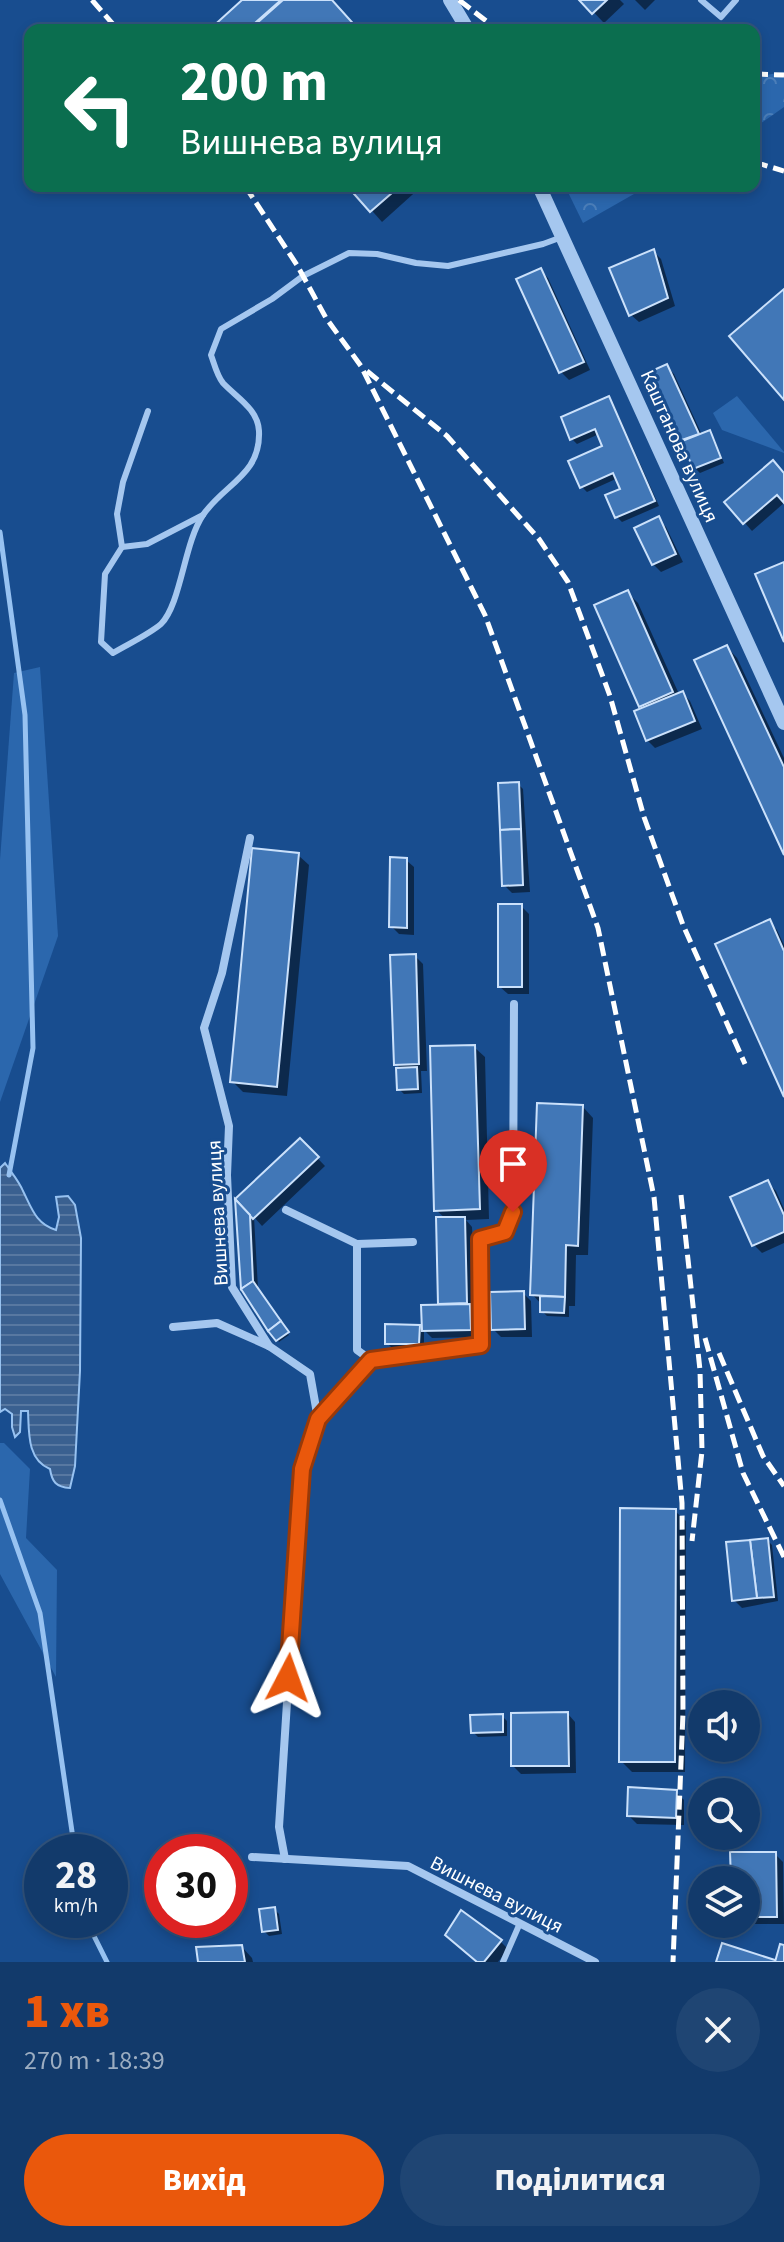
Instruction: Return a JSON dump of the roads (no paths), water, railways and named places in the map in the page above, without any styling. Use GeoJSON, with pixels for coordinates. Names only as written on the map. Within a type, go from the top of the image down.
{"type":"FeatureCollection","features":[{"type":"Feature","properties":{"kind":"street"},"geometry":{"type":"LineString","coordinates":[[450,0],[464,24]]}},
{"type":"Feature","properties":{"kind":"street","name":"Каштанова вулиця"},"geometry":{"type":"LineString","coordinates":[[542,192],[784,723]]}},
{"type":"Feature","properties":{"kind":"street","name":"Вишнева вулиця"},"geometry":{"type":"LineString","coordinates":[[250,838],[222,973],[204,1028],[229,1126],[227,1175],[232,1287],[269,1346]]}},
{"type":"Feature","properties":{"kind":"street"},"geometry":{"type":"LineString","coordinates":[[357,1244],[357,1350],[371,1360],[481,1345],[480,1239],[505,1232],[513,1212],[514,1004]]}},
{"type":"Feature","properties":{"kind":"street"},"geometry":{"type":"LineString","coordinates":[[286,1210],[357,1244],[413,1242]]}},
{"type":"Feature","properties":{"kind":"street","name":"Вишнева вулиця"},"geometry":{"type":"LineString","coordinates":[[173,1327],[217,1323],[269,1346],[310,1374],[318,1419]]}},
{"type":"Feature","properties":{"kind":"street","name":"Вишнева вулиця"},"geometry":{"type":"LineString","coordinates":[[285,1859],[279,1827],[302,1469],[318,1419],[371,1360]]}},
{"type":"Feature","properties":{"kind":"street","name":"Вишнева вулиця"},"geometry":{"type":"LineString","coordinates":[[252,1857],[408,1866],[595,1962]]}},
{"type":"Feature","properties":{"kind":"lane"},"geometry":{"type":"LineString","coordinates":[[701,0],[721,17],[736,0]]}},
{"type":"Feature","properties":{"kind":"lane"},"geometry":{"type":"LineString","coordinates":[[122,547],[147,544],[203,514],[255,460],[259,429],[252,412],[239,395],[222,382],[211,355],[221,329],[272,299],[303,276],[349,253],[377,254],[448,266],[562,237]]}},
{"type":"Feature","properties":{"kind":"lane"},"geometry":{"type":"LineString","coordinates":[[148,411],[123,482],[117,514],[122,547],[105,574],[101,642],[113,653],[162,623],[172,603],[189,543],[203,514]]}},
{"type":"Feature","properties":{"kind":"lane"},"geometry":{"type":"LineString","coordinates":[[503,1962],[520,1923]]}},
{"type":"Feature","properties":{"kind":"waterway"},"geometry":{"type":"LineString","coordinates":[[0,532],[25,715],[33,1048],[9,1175]]}},
{"type":"Feature","properties":{"kind":"waterway"},"geometry":{"type":"LineString","coordinates":[[0,1500],[40,1613],[72,1834]]}},
{"type":"Feature","properties":{"kind":"waterway"},"geometry":{"type":"LineString","coordinates":[[95,1938],[107,1962]]}},
{"type":"Feature","properties":{"kind":"railway"},"geometry":{"type":"LineString","coordinates":[[92,0],[113,24]]}},
{"type":"Feature","properties":{"kind":"railway"},"geometry":{"type":"LineString","coordinates":[[459,0],[490,24]]}},
{"type":"Feature","properties":{"kind":"railway"},"geometry":{"type":"LineString","coordinates":[[760,74],[784,75]]}},
{"type":"Feature","properties":{"kind":"railway"},"geometry":{"type":"LineString","coordinates":[[760,164],[784,171]]}},
{"type":"Feature","properties":{"kind":"railway"},"geometry":{"type":"LineString","coordinates":[[249,192],[297,265],[326,318],[361,366],[485,615],[598,928],[654,1197],[682,1503],[683,1713],[673,1962]]}},
{"type":"Feature","properties":{"kind":"railway"},"geometry":{"type":"LineString","coordinates":[[367,371],[447,436],[539,539],[568,582],[610,696],[644,817],[683,925],[745,1064]]}},
{"type":"Feature","properties":{"kind":"railway"},"geometry":{"type":"LineString","coordinates":[[681,1195],[700,1370],[702,1451],[692,1541]]}},
{"type":"Feature","properties":{"kind":"railway"},"geometry":{"type":"LineString","coordinates":[[705,1338],[743,1473],[784,1557]]}},
{"type":"Feature","properties":{"kind":"railway"},"geometry":{"type":"LineString","coordinates":[[719,1353],[763,1456],[784,1486]]}}]}
